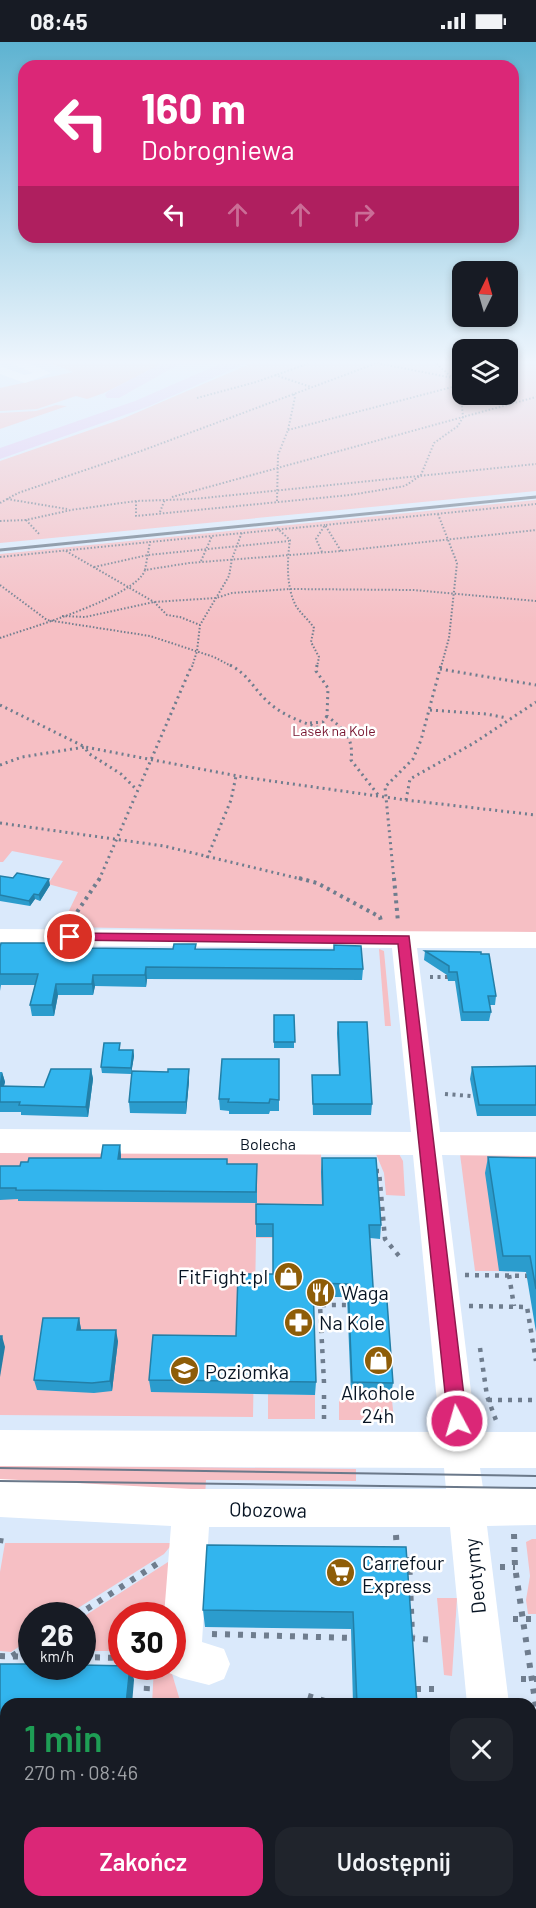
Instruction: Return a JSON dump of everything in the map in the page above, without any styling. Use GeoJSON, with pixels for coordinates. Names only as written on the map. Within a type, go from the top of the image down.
{"type":"FeatureCollection","features":[{"type":"Feature","properties":{"kind":"street"},"geometry":{"type":"LineString","coordinates":[[0,937],[536,940]]}},
{"type":"Feature","properties":{"kind":"street","name":"Deotymy"},"geometry":{"type":"LineString","coordinates":[[395,940],[427,1143],[487,1698]]}},
{"type":"Feature","properties":{"kind":"street","name":"Bolecha"},"geometry":{"type":"LineString","coordinates":[[0,1140],[536,1144]]}},
{"type":"Feature","properties":{"kind":"street"},"geometry":{"type":"LineString","coordinates":[[0,1448],[262,1451],[536,1450]]}},
{"type":"Feature","properties":{"kind":"street","name":"Obozowa"},"geometry":{"type":"LineString","coordinates":[[0,1498],[191,1508],[466,1508],[526,1517]]}},
{"type":"Feature","properties":{"kind":"street"},"geometry":{"type":"LineString","coordinates":[[191,1508],[181,1659],[205,1649]]}},
{"type":"Feature","properties":{"kind":"path"},"geometry":{"type":"LineString","coordinates":[[0,503],[106,462],[146,450]]}},
{"type":"Feature","properties":{"kind":"path"},"geometry":{"type":"LineString","coordinates":[[277,501],[276,467],[280,450]]}},
{"type":"Feature","properties":{"kind":"path"},"geometry":{"type":"LineString","coordinates":[[165,499],[339,450]]}},
{"type":"Feature","properties":{"kind":"path"},"geometry":{"type":"LineString","coordinates":[[136,501],[136,516],[350,495],[405,486],[421,475],[431,450]]}},
{"type":"Feature","properties":{"kind":"path"},"geometry":{"type":"LineString","coordinates":[[0,521],[26,520],[71,510],[136,501],[194,499],[536,464]]}},
{"type":"Feature","properties":{"kind":"path"},"geometry":{"type":"LineString","coordinates":[[7,499],[71,510]]}},
{"type":"Feature","properties":{"kind":"path"},"geometry":{"type":"LineString","coordinates":[[160,513],[165,499]]}},
{"type":"Feature","properties":{"kind":"path"},"geometry":{"type":"LineString","coordinates":[[0,557],[277,528],[535,505]]}},
{"type":"Feature","properties":{"kind":"path"},"geometry":{"type":"LineString","coordinates":[[395,940],[397,921],[385,787],[413,759],[430,710],[449,638],[457,563],[438,514]]}},
{"type":"Feature","properties":{"kind":"path"},"geometry":{"type":"LineString","coordinates":[[26,520],[40,534]]}},
{"type":"Feature","properties":{"kind":"path"},"geometry":{"type":"LineString","coordinates":[[325,525],[341,550]]}},
{"type":"Feature","properties":{"kind":"path"},"geometry":{"type":"LineString","coordinates":[[322,552],[316,539],[325,525]]}},
{"type":"Feature","properties":{"kind":"path"},"geometry":{"type":"LineString","coordinates":[[277,528],[290,540]]}},
{"type":"Feature","properties":{"kind":"path"},"geometry":{"type":"LineString","coordinates":[[145,570],[201,562],[536,530]]}},
{"type":"Feature","properties":{"kind":"path"},"geometry":{"type":"LineString","coordinates":[[70,937],[77,912],[100,878],[150,759],[190,673],[197,651],[200,625],[230,576],[232,559],[242,532]]}},
{"type":"Feature","properties":{"kind":"path"},"geometry":{"type":"LineString","coordinates":[[201,562],[212,536]]}},
{"type":"Feature","properties":{"kind":"path"},"geometry":{"type":"LineString","coordinates":[[94,567],[148,555],[290,540]]}},
{"type":"Feature","properties":{"kind":"path"},"geometry":{"type":"LineString","coordinates":[[290,540],[287,549],[290,555],[286,576],[298,608],[314,628],[311,642],[319,657],[316,671],[328,688],[327,716],[323,722],[309,723]]}},
{"type":"Feature","properties":{"kind":"path"},"geometry":{"type":"LineString","coordinates":[[0,638],[128,587],[142,578],[150,542]]}},
{"type":"Feature","properties":{"kind":"path"},"geometry":{"type":"LineString","coordinates":[[66,551],[154,602],[167,615],[180,617],[200,625]]}},
{"type":"Feature","properties":{"kind":"path"},"geometry":{"type":"LineString","coordinates":[[0,585],[47,620],[150,636],[197,651],[243,672],[267,701],[285,715],[345,736]]}},
{"type":"Feature","properties":{"kind":"path"},"geometry":{"type":"LineString","coordinates":[[58,616],[85,617],[154,602],[216,598],[232,593],[290,589],[365,588],[454,592],[536,601]]}},
{"type":"Feature","properties":{"kind":"path"},"geometry":{"type":"LineString","coordinates":[[440,669],[536,685]]}},
{"type":"Feature","properties":{"kind":"path"},"geometry":{"type":"LineString","coordinates":[[406,800],[410,779],[440,760],[483,738],[507,718],[536,702]]}},
{"type":"Feature","properties":{"kind":"path"},"geometry":{"type":"LineString","coordinates":[[0,705],[85,747],[236,776],[406,800],[536,815]]}},
{"type":"Feature","properties":{"kind":"path"},"geometry":{"type":"LineString","coordinates":[[430,710],[486,714],[507,718]]}},
{"type":"Feature","properties":{"kind":"path"},"geometry":{"type":"LineString","coordinates":[[327,716],[342,728],[352,746],[351,760],[380,796]]}},
{"type":"Feature","properties":{"kind":"path"},"geometry":{"type":"LineString","coordinates":[[0,765],[22,757],[85,747]]}},
{"type":"Feature","properties":{"kind":"path"},"geometry":{"type":"LineString","coordinates":[[85,747],[88,753],[121,774],[137,790]]}},
{"type":"Feature","properties":{"kind":"path"},"geometry":{"type":"LineString","coordinates":[[207,858],[231,800],[236,776]]}},
{"type":"Feature","properties":{"kind":"path"},"geometry":{"type":"LineString","coordinates":[[0,823],[164,846],[317,883],[380,917],[395,940]]}},
{"type":"Feature","properties":{"kind":"path"},"geometry":{"type":"LineString","coordinates":[[428,968],[430,986]]}},
{"type":"Feature","properties":{"kind":"path"},"geometry":{"type":"LineString","coordinates":[[436,977],[448,977]]}},
{"type":"Feature","properties":{"kind":"path"},"geometry":{"type":"LineString","coordinates":[[442,1082],[445,1104]]}},
{"type":"Feature","properties":{"kind":"path"},"geometry":{"type":"LineString","coordinates":[[452,1094],[471,1096]]}},
{"type":"Feature","properties":{"kind":"path"},"geometry":{"type":"LineString","coordinates":[[370,1171],[379,1171],[385,1239],[399,1256]]}},
{"type":"Feature","properties":{"kind":"path"},"geometry":{"type":"LineString","coordinates":[[462,1275],[536,1275]]}},
{"type":"Feature","properties":{"kind":"path"},"geometry":{"type":"LineString","coordinates":[[510,1275],[514,1306]]}},
{"type":"Feature","properties":{"kind":"path"},"geometry":{"type":"LineString","coordinates":[[324,1383],[321,1305],[347,1305]]}},
{"type":"Feature","properties":{"kind":"path"},"geometry":{"type":"LineString","coordinates":[[466,1306],[527,1307],[536,1361]]}},
{"type":"Feature","properties":{"kind":"path"},"geometry":{"type":"LineString","coordinates":[[480,1348],[488,1400],[501,1432]]}},
{"type":"Feature","properties":{"kind":"path"},"geometry":{"type":"LineString","coordinates":[[324,1395],[324,1429]]}},
{"type":"Feature","properties":{"kind":"path"},"geometry":{"type":"LineString","coordinates":[[478,1399],[536,1400]]}},
{"type":"Feature","properties":{"kind":"path"},"geometry":{"type":"LineString","coordinates":[[526,1517],[513,1538],[535,1698]]}},
{"type":"Feature","properties":{"kind":"path"},"geometry":{"type":"LineString","coordinates":[[96,1603],[167,1557]]}},
{"type":"Feature","properties":{"kind":"path"},"geometry":{"type":"LineString","coordinates":[[409,1557],[413,1648]]}},
{"type":"Feature","properties":{"kind":"path"},"geometry":{"type":"LineString","coordinates":[[421,1563],[456,1567]]}},
{"type":"Feature","properties":{"kind":"path"},"geometry":{"type":"LineString","coordinates":[[513,1619],[536,1619]]}},
{"type":"Feature","properties":{"kind":"path"},"geometry":{"type":"LineString","coordinates":[[205,1649],[358,1638]]}},
{"type":"Feature","properties":{"kind":"path"},"geometry":{"type":"LineString","coordinates":[[397,1638],[433,1640]]}},
{"type":"Feature","properties":{"kind":"path"},"geometry":{"type":"LineString","coordinates":[[12,1656],[18,1652]]}},
{"type":"Feature","properties":{"kind":"path"},"geometry":{"type":"LineString","coordinates":[[0,1656],[18,1656]]}},
{"type":"Feature","properties":{"kind":"path"},"geometry":{"type":"LineString","coordinates":[[415,1678],[416,1692],[437,1689]]}},
{"type":"Feature","properties":{"kind":"path"},"geometry":{"type":"LineString","coordinates":[[521,1678],[534,1679]]}},
{"type":"Feature","properties":{"kind":"path"},"geometry":{"type":"LineString","coordinates":[[146,1698],[147,1680]]}},
{"type":"Feature","properties":{"kind":"path"},"geometry":{"type":"LineString","coordinates":[[308,1696],[317,1698]]}},
{"type":"Feature","properties":{"kind":"green space"},"geometry":{"type":"Polygon","coordinates":[[[32,450],[536,450],[536,491],[0,543],[0,461],[32,450]]]}},
{"type":"Feature","properties":{"kind":"green space","name":"Lasek na Kole"},"geometry":{"type":"Polygon","coordinates":[[[536,500],[536,935],[61,927],[78,892],[48,884],[63,861],[12,851],[3,862],[0,862],[0,554],[536,500]]]}},
{"type":"Feature","properties":{"kind":"green space"},"geometry":{"type":"Polygon","coordinates":[[[379,949],[384,951],[391,1026],[385,1026],[379,949]]]}},
{"type":"Feature","properties":{"kind":"green space"},"geometry":{"type":"Polygon","coordinates":[[[0,1152],[321,1153],[323,1238],[256,1238],[253,1417],[0,1415],[0,1152]]]}},
{"type":"Feature","properties":{"kind":"green space"},"geometry":{"type":"Polygon","coordinates":[[[376,1154],[399,1154],[403,1161],[405,1196],[386,1195],[384,1173],[376,1154]]]}},
{"type":"Feature","properties":{"kind":"green space"},"geometry":{"type":"Polygon","coordinates":[[[460,1154],[536,1155],[536,1188],[499,1271],[475,1271],[460,1154]]]}},
{"type":"Feature","properties":{"kind":"green space"},"geometry":{"type":"Polygon","coordinates":[[[268,1394],[315,1395],[315,1419],[268,1419],[268,1394]]]}},
{"type":"Feature","properties":{"kind":"green space"},"geometry":{"type":"Polygon","coordinates":[[[339,1399],[392,1400],[394,1420],[339,1420],[339,1399]]]}},
{"type":"Feature","properties":{"kind":"green space"},"geometry":{"type":"Polygon","coordinates":[[[0,1465],[356,1469],[356,1481],[206,1480],[205,1497],[0,1485],[0,1465]]]}},
{"type":"Feature","properties":{"kind":"green space"},"geometry":{"type":"Polygon","coordinates":[[[536,1539],[536,1614],[528,1614],[526,1600],[530,1576],[526,1542],[536,1539]]]}},
{"type":"Feature","properties":{"kind":"green space"},"geometry":{"type":"Polygon","coordinates":[[[5,1543],[173,1543],[164,1554],[88,1602],[18,1602],[18,1647],[11,1652],[0,1651],[0,1572],[5,1543]]]}},
{"type":"Feature","properties":{"kind":"green space"},"geometry":{"type":"Polygon","coordinates":[[[168,1562],[170,1602],[108,1602],[108,1651],[96,1651],[96,1609],[168,1562]]]}},
{"type":"Feature","properties":{"kind":"green space"},"geometry":{"type":"Polygon","coordinates":[[[437,1598],[457,1598],[452,1676],[444,1675],[437,1598]]]}},
{"type":"Feature","properties":{"kind":"green space"},"geometry":{"type":"Polygon","coordinates":[[[153,1680],[174,1680],[179,1698],[152,1698],[153,1680]]]}},
{"type":"Feature","properties":{"kind":"building"},"geometry":{"type":"Polygon","coordinates":[[[17,873],[49,879],[39,895],[34,894],[29,901],[0,895],[0,876],[13,878],[17,873]]]}},
{"type":"Feature","properties":{"kind":"building"},"geometry":{"type":"Polygon","coordinates":[[[1,943],[84,943],[83,948],[173,949],[174,944],[196,944],[195,949],[334,950],[334,945],[361,946],[363,969],[146,967],[145,975],[93,975],[92,984],[56,984],[52,1005],[30,1005],[38,974],[0,974],[1,943]]]}},
{"type":"Feature","properties":{"kind":"building"},"geometry":{"type":"Polygon","coordinates":[[[425,951],[489,954],[496,996],[488,996],[491,1012],[463,1012],[457,972],[449,972],[449,966],[425,951]]]}},
{"type":"Feature","properties":{"kind":"building"},"geometry":{"type":"Polygon","coordinates":[[[274,1015],[294,1015],[295,1042],[274,1042],[274,1015]]]}},
{"type":"Feature","properties":{"kind":"building"},"geometry":{"type":"Polygon","coordinates":[[[338,1022],[367,1022],[372,1104],[313,1104],[312,1075],[340,1075],[338,1022]]]}},
{"type":"Feature","properties":{"kind":"building"},"geometry":{"type":"Polygon","coordinates":[[[104,1043],[120,1043],[119,1050],[133,1050],[131,1068],[101,1067],[104,1043]]]}},
{"type":"Feature","properties":{"kind":"building"},"geometry":{"type":"Polygon","coordinates":[[[222,1059],[279,1059],[279,1100],[270,1099],[269,1103],[228,1102],[229,1099],[219,1099],[222,1059]]]}},
{"type":"Feature","properties":{"kind":"building"},"geometry":{"type":"Polygon","coordinates":[[[536,1066],[536,1105],[479,1105],[472,1067],[536,1066]]]}},
{"type":"Feature","properties":{"kind":"building"},"geometry":{"type":"Polygon","coordinates":[[[51,1069],[91,1069],[86,1107],[19,1105],[20,1102],[0,1102],[0,1086],[44,1087],[51,1069]]]}},
{"type":"Feature","properties":{"kind":"building"},"geometry":{"type":"Polygon","coordinates":[[[168,1069],[189,1069],[186,1102],[129,1102],[132,1071],[168,1072],[168,1069]]]}},
{"type":"Feature","properties":{"kind":"building"},"geometry":{"type":"Polygon","coordinates":[[[103,1145],[120,1145],[118,1159],[227,1159],[227,1164],[257,1164],[256,1192],[0,1188],[0,1166],[20,1166],[21,1162],[28,1162],[29,1158],[101,1158],[103,1145]]]}},
{"type":"Feature","properties":{"kind":"building"},"geometry":{"type":"Polygon","coordinates":[[[488,1157],[536,1158],[536,1289],[530,1256],[503,1256],[488,1157]]]}},
{"type":"Feature","properties":{"kind":"building"},"geometry":{"type":"Polygon","coordinates":[[[322,1158],[376,1158],[381,1225],[369,1225],[374,1301],[387,1301],[393,1383],[352,1382],[348,1284],[313,1283],[316,1382],[149,1380],[153,1335],[236,1336],[238,1274],[273,1274],[273,1224],[256,1224],[256,1204],[323,1205],[322,1158]]]}},
{"type":"Feature","properties":{"kind":"building"},"geometry":{"type":"Polygon","coordinates":[[[43,1318],[79,1318],[77,1330],[116,1330],[110,1381],[92,1383],[34,1380],[43,1318]]]}},
{"type":"Feature","properties":{"kind":"building"},"geometry":{"type":"Polygon","coordinates":[[[207,1545],[406,1547],[417,1698],[357,1698],[353,1612],[203,1610],[207,1545]]]}},
{"type":"Feature","properties":{"kind":"building"},"geometry":{"type":"Polygon","coordinates":[[[0,1664],[18,1664],[18,1680],[96,1680],[96,1665],[108,1666],[108,1680],[129,1680],[127,1698],[0,1698],[0,1664]]]}},
{"type":"Feature","properties":{"kind":"tram line"},"geometry":{"type":"LineString","coordinates":[[0,1468],[536,1476]]}},
{"type":"Feature","properties":{"kind":"tram line"},"geometry":{"type":"LineString","coordinates":[[0,1481],[536,1488]]}},
{"type":"Feature","properties":{"kind":"railway"},"geometry":{"type":"LineString","coordinates":[[0,550],[536,497],[526,498]]}},
{"type":"Feature","properties":{"kind":"place","name":"FitFight.pl"},"geometry":{"type":"Point","coordinates":[289,1276]}},
{"type":"Feature","properties":{"kind":"place","name":"Waga"},"geometry":{"type":"Point","coordinates":[320,1292]}},
{"type":"Feature","properties":{"kind":"place","name":"Na Kole"},"geometry":{"type":"Point","coordinates":[298,1322]}},
{"type":"Feature","properties":{"kind":"place","name":"Alkohole 24h"},"geometry":{"type":"Point","coordinates":[378,1361]}},
{"type":"Feature","properties":{"kind":"place","name":"Poziomka"},"geometry":{"type":"Point","coordinates":[184,1371]}},
{"type":"Feature","properties":{"kind":"place","name":"Carrefour Express"},"geometry":{"type":"Point","coordinates":[341,1573]}},
{"type":"Feature","properties":{"kind":"route"},"geometry":{"type":"LineString","coordinates":[[70,937],[404,940],[457,1421]]}}]}
